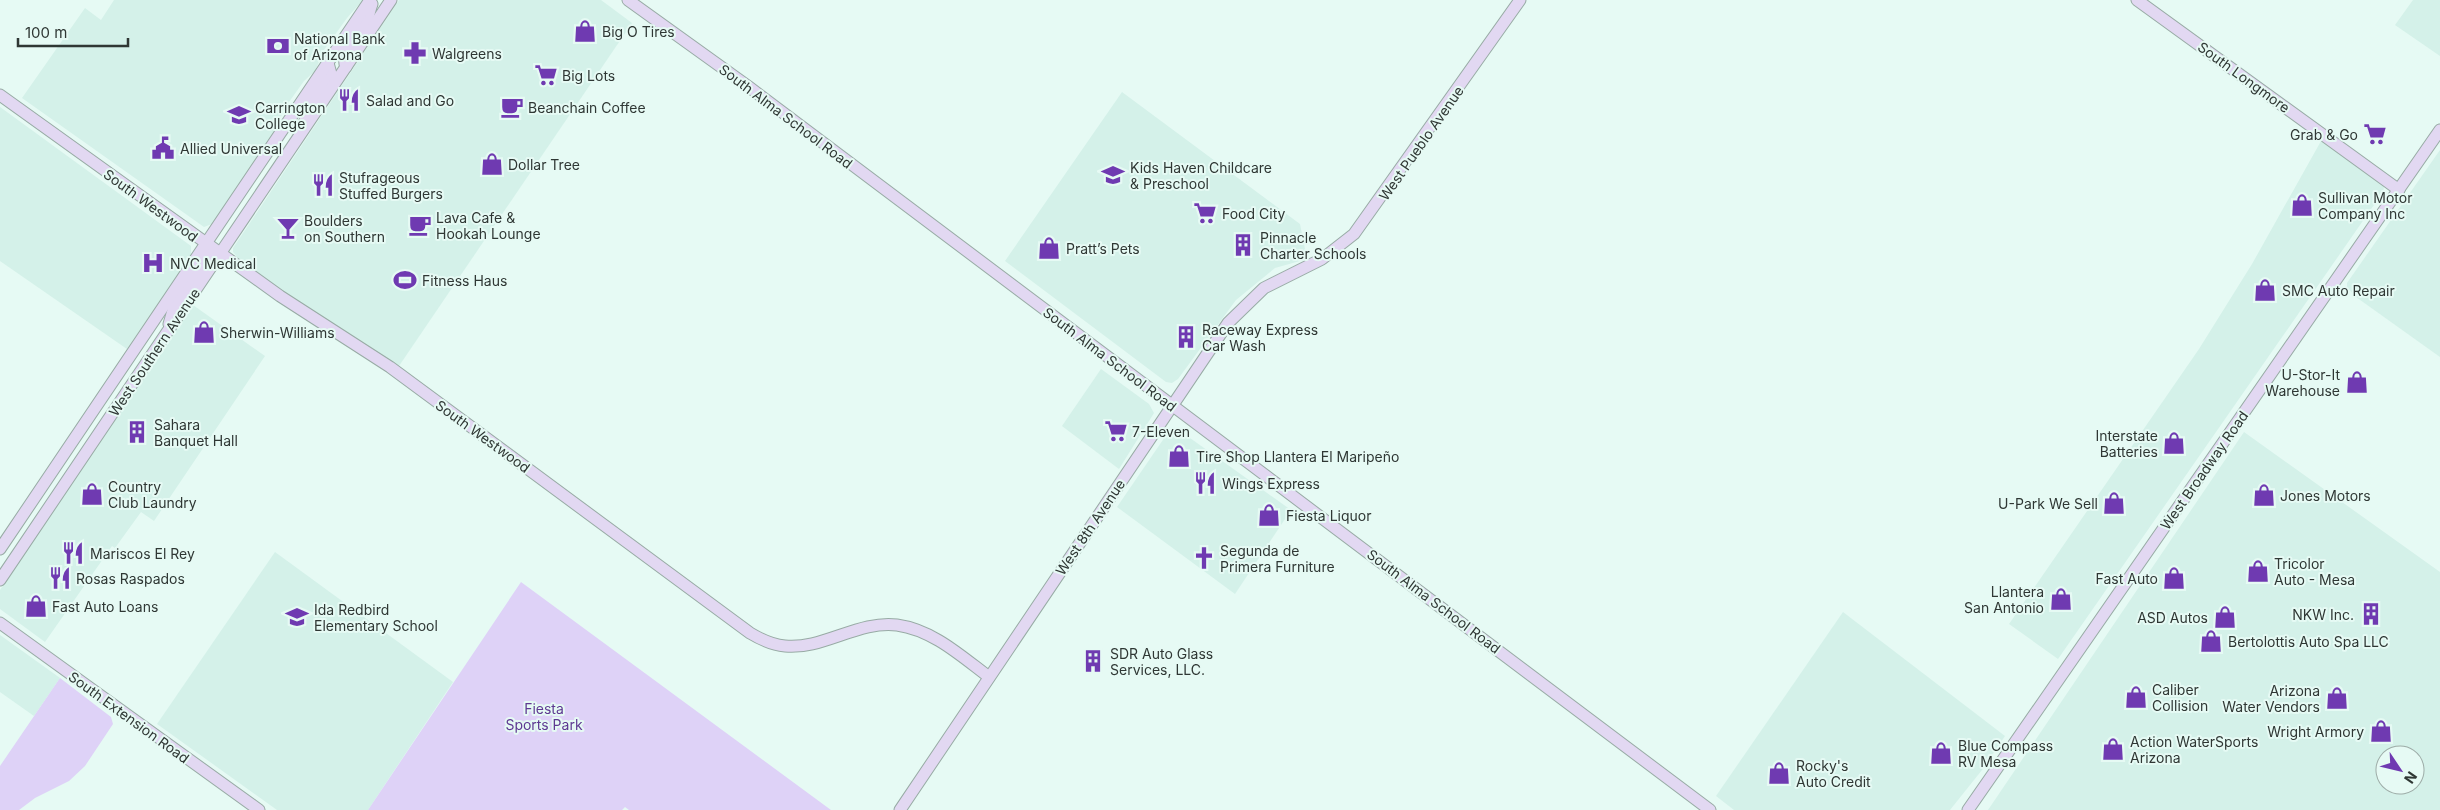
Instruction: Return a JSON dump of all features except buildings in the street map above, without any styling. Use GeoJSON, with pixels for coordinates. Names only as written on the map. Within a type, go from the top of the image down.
{"type":"FeatureCollection","features":[{"type":"Feature","properties":{"kind":"main road","name":"West Southern Avenue"},"geometry":{"type":"LineString","coordinates":[[0,550],[372,0]]}},
{"type":"Feature","properties":{"kind":"main road"},"geometry":{"type":"LineString","coordinates":[[346,67],[344,62],[346,53],[367,20],[372,0]]}},
{"type":"Feature","properties":{"kind":"main road","name":"West Southern Avenue"},"geometry":{"type":"LineString","coordinates":[[0,580],[391,0]]}},
{"type":"Feature","properties":{"kind":"main road","name":"South Alma School Road"},"geometry":{"type":"LineString","coordinates":[[628,0],[749,87],[968,254],[1710,810]]}},
{"type":"Feature","properties":{"kind":"main road","name":"West Pueblo Avenue"},"geometry":{"type":"LineString","coordinates":[[1304,268],[1322,259],[1347,240],[1369,217],[1520,0]]}},
{"type":"Feature","properties":{"kind":"main road","name":"South Longmore"},"geometry":{"type":"LineString","coordinates":[[2138,0],[2399,190]]}},
{"type":"Feature","properties":{"kind":"main road"},"geometry":{"type":"LineString","coordinates":[[297,140],[310,107],[331,74],[328,63]]}},
{"type":"Feature","properties":{"kind":"main road","name":"South Westwood"},"geometry":{"type":"LineString","coordinates":[[0,94],[207,245],[317,321],[390,367],[750,633],[770,643],[794,646],[878,625],[898,625],[929,634],[989,677]]}},
{"type":"Feature","properties":{"kind":"main road","name":"West Broadway Road"},"geometry":{"type":"LineString","coordinates":[[1968,810],[2440,130]]}},
{"type":"Feature","properties":{"kind":"main road"},"geometry":{"type":"LineString","coordinates":[[220,254],[219,239],[251,190],[257,170]]}},
{"type":"Feature","properties":{"kind":"main road"},"geometry":{"type":"LineString","coordinates":[[166,335],[174,308],[208,256],[207,245]]}},
{"type":"Feature","properties":{"kind":"main road","name":"West 8th Avenue"},"geometry":{"type":"LineString","coordinates":[[900,810],[1224,328],[1264,288],[1304,268]]}},
{"type":"Feature","properties":{"kind":"main road"},"geometry":{"type":"LineString","coordinates":[[113,382],[128,391]]}},
{"type":"Feature","properties":{"kind":"main road"},"geometry":{"type":"LineString","coordinates":[[28,539],[40,507],[57,481],[57,476],[52,472]]}},
{"type":"Feature","properties":{"kind":"main road","name":"South Extension Road"},"geometry":{"type":"LineString","coordinates":[[0,623],[259,810]]}},
{"type":"Feature","properties":{"kind":"shaded area"},"geometry":{"type":"Polygon","coordinates":[[[114,0],[363,0],[347,18],[324,50],[315,71],[304,81],[284,109],[277,128],[212,224],[204,227],[22,98],[85,8],[101,20],[114,0]]]}},
{"type":"Feature","properties":{"kind":"shaded area"},"geometry":{"type":"Polygon","coordinates":[[[399,0],[601,0],[632,23],[399,366],[304,307],[239,259],[233,252],[233,248],[399,0]]]}},
{"type":"Feature","properties":{"kind":"shaded area"},"geometry":{"type":"Polygon","coordinates":[[[2413,0],[2440,0],[2440,56],[2395,25],[2413,0]]]}},
{"type":"Feature","properties":{"kind":"shaded area"},"geometry":{"type":"Polygon","coordinates":[[[1122,92],[1300,224],[1307,259],[1275,268],[1236,300],[1178,379],[1172,383],[1166,382],[1005,261],[1122,92]]]}},
{"type":"Feature","properties":{"kind":"shaded area"},"geometry":{"type":"Polygon","coordinates":[[[0,107],[191,246],[191,255],[127,349],[0,261],[0,107]]]}},
{"type":"Feature","properties":{"kind":"shaded area"},"geometry":{"type":"Polygon","coordinates":[[[2321,141],[2378,182],[2384,187],[2383,192],[2058,659],[2009,624],[2199,349],[2252,264],[2321,141]]]}},
{"type":"Feature","properties":{"kind":"shaded area"},"geometry":{"type":"Polygon","coordinates":[[[2440,150],[2440,357],[2356,297],[2347,287],[2347,283],[2440,150]]]}},
{"type":"Feature","properties":{"kind":"shaded area"},"geometry":{"type":"Polygon","coordinates":[[[193,305],[265,356],[154,521],[141,512],[115,548],[112,546],[45,642],[0,609],[0,590],[193,305]]]}},
{"type":"Feature","properties":{"kind":"shaded area"},"geometry":{"type":"Polygon","coordinates":[[[1101,369],[1149,404],[1154,413],[1119,469],[1062,426],[1101,369]]]}},
{"type":"Feature","properties":{"kind":"shaded area"},"geometry":{"type":"Polygon","coordinates":[[[1176,428],[1291,510],[1235,594],[1117,507],[1169,431],[1176,428]]]}},
{"type":"Feature","properties":{"kind":"shaded area"},"geometry":{"type":"Polygon","coordinates":[[[2244,432],[2440,572],[2440,810],[1988,810],[2244,432]]]}},
{"type":"Feature","properties":{"kind":"shaded area","name":"Ida Redbird Elementary School"},"geometry":{"type":"Polygon","coordinates":[[[275,552],[453,682],[368,810],[277,810],[157,724],[275,552]]]}},
{"type":"Feature","properties":{"kind":"shaded area"},"geometry":{"type":"Polygon","coordinates":[[[1843,612],[2005,736],[1982,770],[1950,810],[1734,810],[1716,796],[1843,612]]]}},
{"type":"Feature","properties":{"kind":"shaded area"},"geometry":{"type":"Polygon","coordinates":[[[0,635],[60,678],[34,716],[0,692],[0,635]]]}},
{"type":"Feature","properties":{"kind":"green space","name":"Fiesta Sports Park"},"geometry":{"type":"Polygon","coordinates":[[[521,582],[831,810],[629,810],[625,807],[622,810],[368,810],[521,582]]]}},
{"type":"Feature","properties":{"kind":"green space"},"geometry":{"type":"Polygon","coordinates":[[[60,678],[111,717],[113,724],[85,766],[69,781],[35,798],[19,810],[0,810],[0,766],[60,678]]]}},
{"type":"Feature","properties":{"kind":"place","name":"Big O Tires"},"geometry":{"type":"Point","coordinates":[585,31]}},
{"type":"Feature","properties":{"kind":"place","name":"National Bank of Arizona"},"geometry":{"type":"Point","coordinates":[278,46]}},
{"type":"Feature","properties":{"kind":"place","name":"Walgreens"},"geometry":{"type":"Point","coordinates":[415,53]}},
{"type":"Feature","properties":{"kind":"place","name":"Big Lots"},"geometry":{"type":"Point","coordinates":[546,75]}},
{"type":"Feature","properties":{"kind":"place","name":"Salad and Go"},"geometry":{"type":"Point","coordinates":[349,100]}},
{"type":"Feature","properties":{"kind":"place","name":"Beanchain Coffee"},"geometry":{"type":"Point","coordinates":[512,107]}},
{"type":"Feature","properties":{"kind":"place","name":"Carrington College"},"geometry":{"type":"Point","coordinates":[239,115]}},
{"type":"Feature","properties":{"kind":"place","name":"Grab & Go"},"geometry":{"type":"Point","coordinates":[2375,134]}},
{"type":"Feature","properties":{"kind":"place","name":"Allied Universal"},"geometry":{"type":"Point","coordinates":[163,148]}},
{"type":"Feature","properties":{"kind":"place","name":"Dollar Tree"},"geometry":{"type":"Point","coordinates":[492,164]}},
{"type":"Feature","properties":{"kind":"place","name":"Kids Haven Childcare & Preschool"},"geometry":{"type":"Point","coordinates":[1113,175]}},
{"type":"Feature","properties":{"kind":"place","name":"Stufrageous Stuffed Burgers"},"geometry":{"type":"Point","coordinates":[323,185]}},
{"type":"Feature","properties":{"kind":"place","name":"Sullivan Motor Company Inc"},"geometry":{"type":"Point","coordinates":[2302,205]}},
{"type":"Feature","properties":{"kind":"place","name":"Food City"},"geometry":{"type":"Point","coordinates":[1205,213]}},
{"type":"Feature","properties":{"kind":"place","name":"Lava Cafe & Hookah Lounge"},"geometry":{"type":"Point","coordinates":[420,225]}},
{"type":"Feature","properties":{"kind":"place","name":"Boulders on Southern"},"geometry":{"type":"Point","coordinates":[288,228]}},
{"type":"Feature","properties":{"kind":"place","name":"Pinnacle Charter Schools"},"geometry":{"type":"Point","coordinates":[1243,245]}},
{"type":"Feature","properties":{"kind":"place","name":"Pratt’s Pets"},"geometry":{"type":"Point","coordinates":[1049,248]}},
{"type":"Feature","properties":{"kind":"place","name":"NVC Medical"},"geometry":{"type":"Point","coordinates":[153,263]}},
{"type":"Feature","properties":{"kind":"place","name":"Fitness Haus"},"geometry":{"type":"Point","coordinates":[405,280]}},
{"type":"Feature","properties":{"kind":"place","name":"SMC Auto Repair"},"geometry":{"type":"Point","coordinates":[2265,290]}},
{"type":"Feature","properties":{"kind":"place","name":"Sherwin-Williams"},"geometry":{"type":"Point","coordinates":[204,332]}},
{"type":"Feature","properties":{"kind":"place","name":"Raceway Express Car Wash"},"geometry":{"type":"Point","coordinates":[1186,337]}},
{"type":"Feature","properties":{"kind":"place","name":"U-Stor-It Warehouse"},"geometry":{"type":"Point","coordinates":[2357,382]}},
{"type":"Feature","properties":{"kind":"place","name":"7-Eleven"},"geometry":{"type":"Point","coordinates":[1116,431]}},
{"type":"Feature","properties":{"kind":"place","name":"Sahara Banquet Hall"},"geometry":{"type":"Point","coordinates":[137,432]}},
{"type":"Feature","properties":{"kind":"place","name":"Interstate Batteries"},"geometry":{"type":"Point","coordinates":[2174,443]}},
{"type":"Feature","properties":{"kind":"place","name":"Tire Shop Llantera El Maripeño"},"geometry":{"type":"Point","coordinates":[1179,456]}},
{"type":"Feature","properties":{"kind":"place","name":"Wings Express"},"geometry":{"type":"Point","coordinates":[1205,483]}},
{"type":"Feature","properties":{"kind":"place","name":"Country Club Laundry"},"geometry":{"type":"Point","coordinates":[92,494]}},
{"type":"Feature","properties":{"kind":"place","name":"Jones Motors"},"geometry":{"type":"Point","coordinates":[2264,495]}},
{"type":"Feature","properties":{"kind":"place","name":"U-Park We Sell"},"geometry":{"type":"Point","coordinates":[2114,503]}},
{"type":"Feature","properties":{"kind":"place","name":"Fiesta Liquor"},"geometry":{"type":"Point","coordinates":[1269,515]}},
{"type":"Feature","properties":{"kind":"place","name":"Mariscos El Rey"},"geometry":{"type":"Point","coordinates":[73,553]}},
{"type":"Feature","properties":{"kind":"place","name":"Segunda de Primera Furniture"},"geometry":{"type":"Point","coordinates":[1204,558]}},
{"type":"Feature","properties":{"kind":"place","name":"Tricolor Auto - Mesa"},"geometry":{"type":"Point","coordinates":[2258,571]}},
{"type":"Feature","properties":{"kind":"place","name":"Rosas Raspados"},"geometry":{"type":"Point","coordinates":[60,578]}},
{"type":"Feature","properties":{"kind":"place","name":"Fast Auto"},"geometry":{"type":"Point","coordinates":[2174,578]}},
{"type":"Feature","properties":{"kind":"place","name":"Llantera San Antonio"},"geometry":{"type":"Point","coordinates":[2061,599]}},
{"type":"Feature","properties":{"kind":"place","name":"Fast Auto Loans"},"geometry":{"type":"Point","coordinates":[36,606]}},
{"type":"Feature","properties":{"kind":"place","name":"NKW Inc."},"geometry":{"type":"Point","coordinates":[2371,614]}},
{"type":"Feature","properties":{"kind":"place","name":"Ida Redbird Elementary School"},"geometry":{"type":"Point","coordinates":[297,617]}},
{"type":"Feature","properties":{"kind":"place","name":"ASD Autos"},"geometry":{"type":"Point","coordinates":[2225,617]}},
{"type":"Feature","properties":{"kind":"place","name":"Bertolottis Auto Spa LLC"},"geometry":{"type":"Point","coordinates":[2211,641]}},
{"type":"Feature","properties":{"kind":"place","name":"SDR Auto Glass Services, LLC."},"geometry":{"type":"Point","coordinates":[1093,661]}},
{"type":"Feature","properties":{"kind":"place","name":"Caliber Collision"},"geometry":{"type":"Point","coordinates":[2136,697]}},
{"type":"Feature","properties":{"kind":"place","name":"Arizona Water Vendors"},"geometry":{"type":"Point","coordinates":[2337,698]}},
{"type":"Feature","properties":{"kind":"place","name":"Wright Armory"},"geometry":{"type":"Point","coordinates":[2381,731]}},
{"type":"Feature","properties":{"kind":"place","name":"Action WaterSports Arizona"},"geometry":{"type":"Point","coordinates":[2113,749]}},
{"type":"Feature","properties":{"kind":"place","name":"Blue Compass RV Mesa"},"geometry":{"type":"Point","coordinates":[1941,753]}},
{"type":"Feature","properties":{"kind":"place","name":"Rocky's Auto Credit"},"geometry":{"type":"Point","coordinates":[1779,773]}}]}
